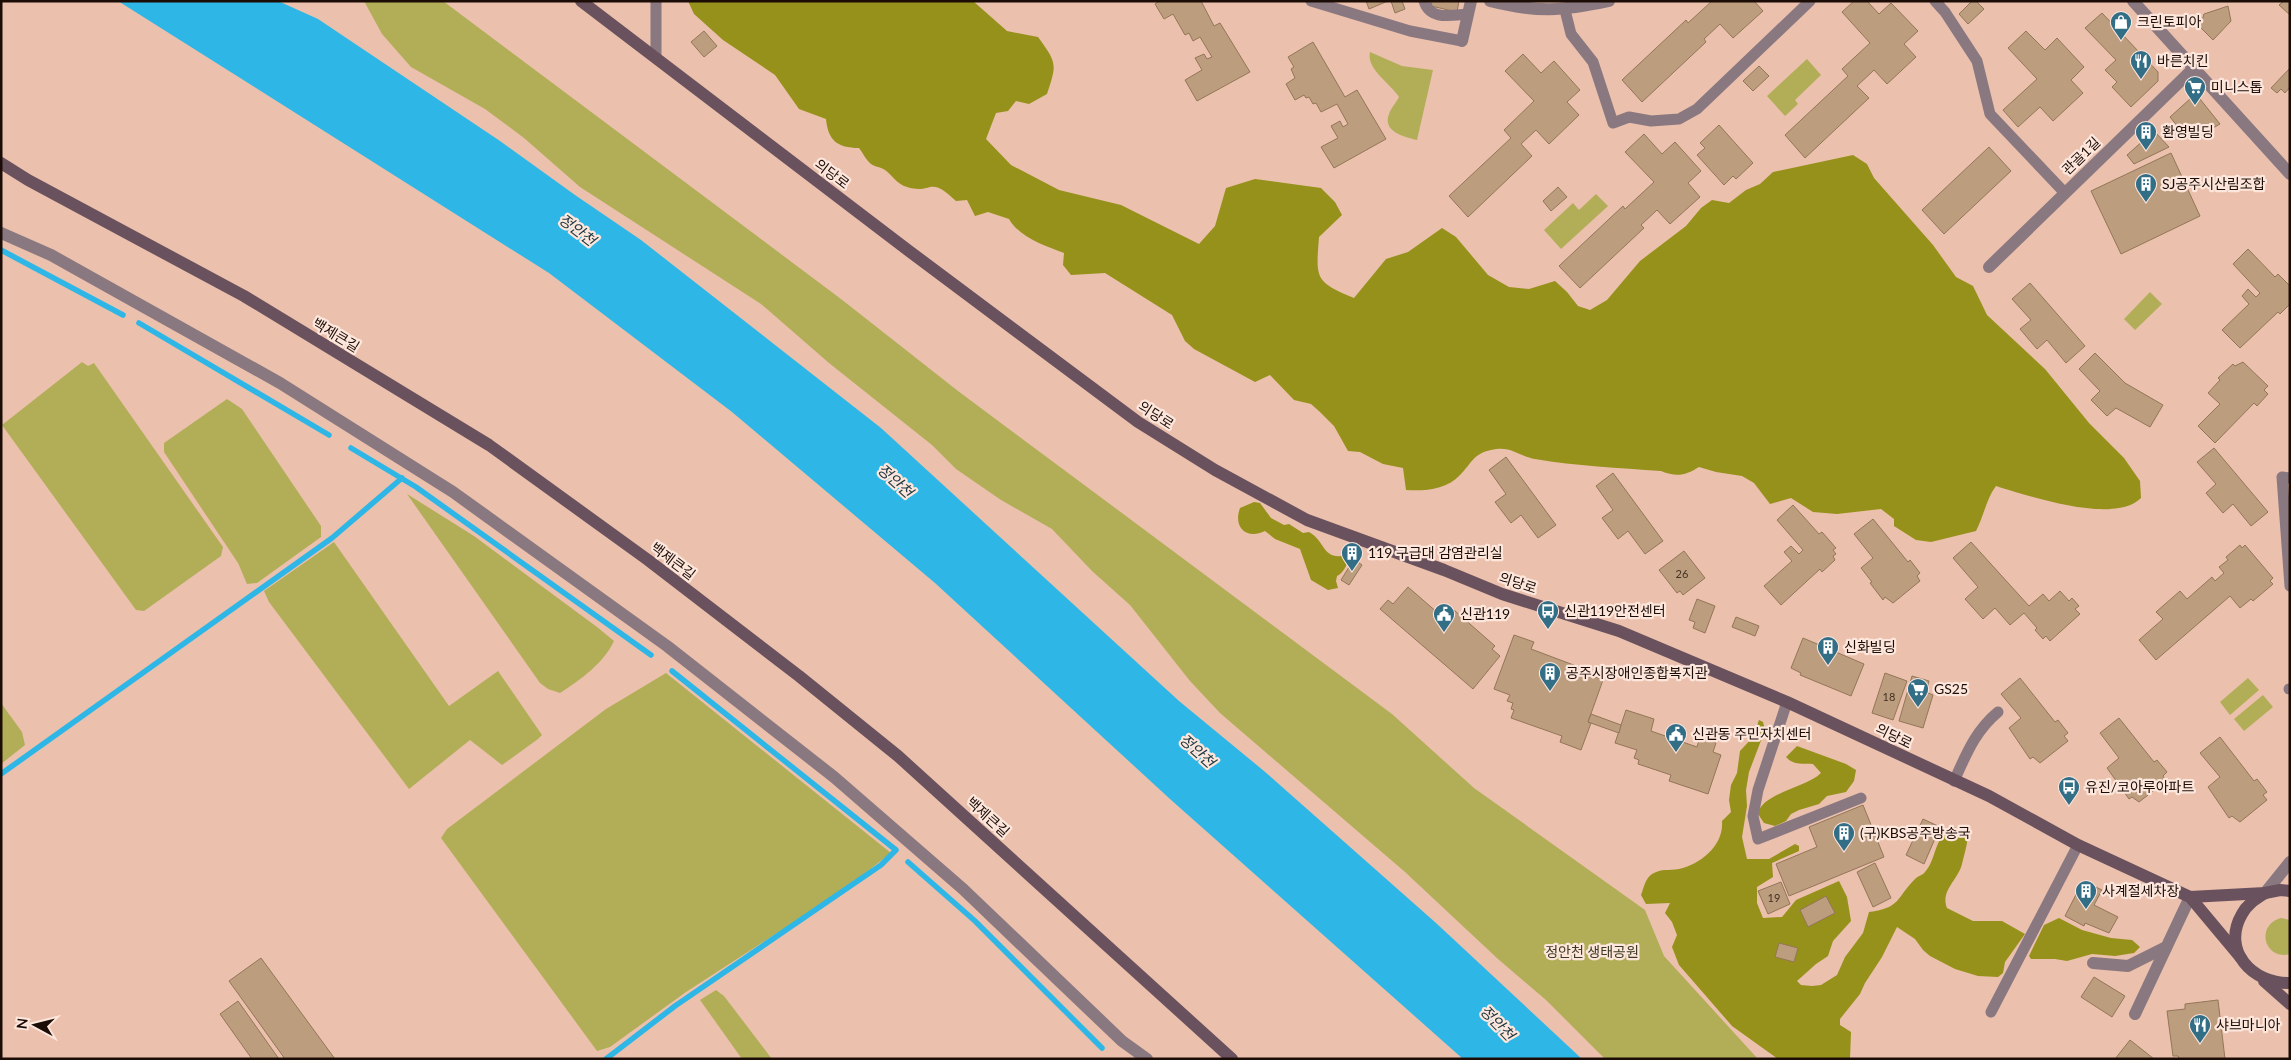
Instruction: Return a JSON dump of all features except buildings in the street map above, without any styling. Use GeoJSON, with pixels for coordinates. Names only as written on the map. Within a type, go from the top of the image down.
{"type":"FeatureCollection","features":[{"type":"Feature","properties":{"kind":"main road","name":"의당로"},"geometry":{"type":"LineString","coordinates":[[581,1],[909,252],[1138,422],[1215,470],[1307,520],[1444,570],[1502,594],[1619,631],[1787,702],[1989,796],[2078,845],[2190,897]]}},
{"type":"Feature","properties":{"kind":"main road","name":"백제큰길"},"geometry":{"type":"LineString","coordinates":[[1,163],[28,180],[244,296],[489,445],[648,560],[799,676],[898,756],[1232,1059]]}},
{"type":"Feature","properties":{"kind":"main road","name":"백제큰길"},"geometry":{"type":"LineString","coordinates":[[1,170],[28,180]]}},
{"type":"Feature","properties":{"kind":"main road"},"geometry":{"type":"LineString","coordinates":[[2190,897],[2265,893],[2287,889]]}},
{"type":"Feature","properties":{"kind":"main road"},"geometry":{"type":"LineString","coordinates":[[2241,958],[2236,944],[2237,929],[2242,914],[2252,902],[2265,893]]}},
{"type":"Feature","properties":{"kind":"main road"},"geometry":{"type":"LineString","coordinates":[[2190,897],[2250,970],[2290,1004]]}},
{"type":"Feature","properties":{"kind":"main road"},"geometry":{"type":"LineString","coordinates":[[2262,979],[2277,983],[2290,983]]}},
{"type":"Feature","properties":{"kind":"street"},"geometry":{"type":"LineString","coordinates":[[1490,1],[1522,9],[1566,10],[1609,1]]}},
{"type":"Feature","properties":{"kind":"street"},"geometry":{"type":"LineString","coordinates":[[2134,1],[2290,174]]}},
{"type":"Feature","properties":{"kind":"street"},"geometry":{"type":"LineString","coordinates":[[1462,41],[1469,7]]}},
{"type":"Feature","properties":{"kind":"street","name":"관골1길"},"geometry":{"type":"LineString","coordinates":[[1989,267],[2194,67]]}},
{"type":"Feature","properties":{"kind":"street"},"geometry":{"type":"LineString","coordinates":[[1,233],[51,256],[280,384],[454,492],[644,629],[834,777],[963,889],[1122,1041],[1147,1059]]}},
{"type":"Feature","properties":{"kind":"street"},"geometry":{"type":"LineString","coordinates":[[2265,893],[2290,862]]}},
{"type":"Feature","properties":{"kind":"street"},"geometry":{"type":"LineString","coordinates":[[2135,1014],[2190,897]]}},
{"type":"Feature","properties":{"kind":"street"},"geometry":{"type":"LineString","coordinates":[[2093,963],[2128,966],[2166,948]]}},
{"type":"Feature","properties":{"kind":"lane"},"geometry":{"type":"LineString","coordinates":[[656,1],[656,58]]}},
{"type":"Feature","properties":{"kind":"lane"},"geometry":{"type":"LineString","coordinates":[[1311,1],[1410,31],[1462,41]]}},
{"type":"Feature","properties":{"kind":"lane"},"geometry":{"type":"LineString","coordinates":[[1424,1],[1426,9],[1434,14],[1469,7]]}},
{"type":"Feature","properties":{"kind":"lane"},"geometry":{"type":"LineString","coordinates":[[1566,10],[1571,34],[1593,62],[1613,122],[1629,117],[1651,121],[1679,119],[1696,109],[1810,1]]}},
{"type":"Feature","properties":{"kind":"lane"},"geometry":{"type":"LineString","coordinates":[[1935,1],[1945,12],[1977,61],[1990,114],[2064,192]]}},
{"type":"Feature","properties":{"kind":"lane"},"geometry":{"type":"LineString","coordinates":[[2290,478],[2282,477],[2290,586]]}},
{"type":"Feature","properties":{"kind":"lane"},"geometry":{"type":"LineString","coordinates":[[1787,702],[1758,790],[1753,816],[1758,839],[1862,798]]}},
{"type":"Feature","properties":{"kind":"lane"},"geometry":{"type":"LineString","coordinates":[[1954,781],[1973,739],[1985,723],[1998,712]]}},
{"type":"Feature","properties":{"kind":"lane"},"geometry":{"type":"LineString","coordinates":[[1991,1012],[2078,845]]}},
{"type":"Feature","properties":{"kind":"green space","name":"정안천 생태공원"},"geometry":{"type":"Polygon","coordinates":[[[364,1],[443,1],[841,299],[958,391],[1392,714],[1474,788],[1645,910],[1664,956],[1758,1059],[1605,1059],[1546,1000],[1498,959],[1405,872],[1220,713],[1190,681],[1130,605],[1092,571],[1052,529],[1001,500],[956,469],[932,445],[829,363],[761,304],[580,187],[524,138],[485,109],[411,67],[382,34],[364,1]]]}},
{"type":"Feature","properties":{"kind":"green space"},"geometry":{"type":"Polygon","coordinates":[[[1370,52],[1402,66],[1433,70],[1417,140],[1396,133],[1389,125],[1389,114],[1399,97],[1375,70],[1370,58],[1370,52]]]}},
{"type":"Feature","properties":{"kind":"green space"},"geometry":{"type":"Polygon","coordinates":[[[1807,59],[1821,75],[1795,100],[1798,104],[1785,116],[1767,96],[1807,59]]]}},
{"type":"Feature","properties":{"kind":"green space"},"geometry":{"type":"Polygon","coordinates":[[[1596,194],[1608,206],[1561,249],[1544,230],[1573,203],[1579,210],[1596,194]]]}},
{"type":"Feature","properties":{"kind":"green space"},"geometry":{"type":"Polygon","coordinates":[[[2150,292],[2162,304],[2135,330],[2124,319],[2150,292]]]}},
{"type":"Feature","properties":{"kind":"green space"},"geometry":{"type":"Polygon","coordinates":[[[82,362],[88,366],[94,363],[223,547],[221,556],[144,611],[136,610],[2,425],[82,362]]]}},
{"type":"Feature","properties":{"kind":"green space"},"geometry":{"type":"Polygon","coordinates":[[[227,399],[242,409],[321,526],[321,537],[257,583],[247,584],[238,563],[164,452],[164,443],[227,399]]]}},
{"type":"Feature","properties":{"kind":"green space"},"geometry":{"type":"Polygon","coordinates":[[[407,494],[474,536],[614,641],[598,664],[560,693],[548,689],[540,683],[407,494]]]}},
{"type":"Feature","properties":{"kind":"green space"},"geometry":{"type":"Polygon","coordinates":[[[334,542],[449,706],[498,671],[542,735],[502,765],[470,740],[409,789],[269,602],[264,591],[334,542]]]}},
{"type":"Feature","properties":{"kind":"green space"},"geometry":{"type":"Polygon","coordinates":[[[666,673],[891,853],[839,893],[686,992],[610,1047],[597,1051],[441,838],[447,829],[606,709],[666,673]]]}},
{"type":"Feature","properties":{"kind":"green space"},"geometry":{"type":"Polygon","coordinates":[[[2248,678],[2259,690],[2230,715],[2220,702],[2248,678]]]}},
{"type":"Feature","properties":{"kind":"green space"},"geometry":{"type":"Polygon","coordinates":[[[2263,695],[2273,707],[2244,731],[2234,719],[2263,695]]]}},
{"type":"Feature","properties":{"kind":"green space"},"geometry":{"type":"Polygon","coordinates":[[[1,703],[22,732],[25,745],[1,764],[1,703]]]}},
{"type":"Feature","properties":{"kind":"green space"},"geometry":{"type":"Polygon","coordinates":[[[2281,918],[2290,920],[2290,954],[2281,955],[2274,952],[2269,948],[2266,941],[2268,928],[2273,922],[2281,918]]]}},
{"type":"Feature","properties":{"kind":"green space"},"geometry":{"type":"Polygon","coordinates":[[[716,990],[724,996],[772,1059],[742,1059],[700,1000],[716,990]]]}},
{"type":"Feature","properties":{"kind":"shaded area"},"geometry":{"type":"Polygon","coordinates":[[[688,1],[973,1],[1007,31],[1038,37],[1052,59],[1054,70],[1047,94],[1029,104],[1016,101],[1008,111],[996,113],[986,139],[1011,165],[1059,190],[1121,205],[1199,244],[1215,226],[1226,188],[1255,179],[1321,188],[1335,202],[1342,215],[1319,237],[1318,270],[1320,277],[1331,287],[1354,298],[1386,259],[1408,252],[1442,228],[1456,237],[1488,275],[1509,287],[1529,289],[1555,281],[1578,306],[1590,310],[1607,300],[1640,261],[1686,226],[1701,208],[1712,200],[1729,203],[1746,190],[1760,184],[1773,172],[1853,155],[1867,164],[1874,178],[1933,245],[1956,277],[1973,286],[1987,315],[2045,369],[2089,423],[2124,458],[2140,481],[2141,498],[2128,506],[2112,509],[2092,509],[2049,501],[1996,486],[1976,531],[1931,542],[1916,540],[1894,526],[1894,519],[1881,509],[1837,514],[1813,512],[1791,498],[1770,504],[1754,483],[1742,476],[1699,467],[1685,474],[1676,475],[1661,471],[1535,459],[1509,450],[1498,449],[1485,451],[1477,456],[1460,475],[1442,487],[1428,490],[1406,490],[1403,468],[1383,464],[1360,452],[1348,451],[1334,426],[1311,404],[1294,400],[1270,375],[1255,382],[1194,349],[1185,341],[1172,315],[1105,273],[1071,275],[1063,265],[1064,253],[1026,236],[1009,219],[988,212],[975,216],[967,200],[956,201],[947,193],[935,187],[915,189],[904,186],[885,170],[871,164],[859,148],[851,148],[839,144],[829,132],[826,119],[799,109],[775,75],[723,40],[694,14],[688,1]]]}},
{"type":"Feature","properties":{"kind":"shaded area"},"geometry":{"type":"Polygon","coordinates":[[[1254,502],[1260,503],[1271,518],[1284,525],[1289,524],[1303,533],[1309,532],[1315,536],[1329,553],[1339,556],[1348,555],[1349,559],[1346,566],[1337,576],[1338,588],[1328,590],[1311,580],[1300,549],[1275,539],[1265,531],[1252,534],[1243,530],[1238,521],[1240,508],[1254,502]]]}},
{"type":"Feature","properties":{"kind":"shaded area"},"geometry":{"type":"Polygon","coordinates":[[[1759,720],[1763,722],[1765,730],[1749,772],[1746,790],[1747,806],[1742,837],[1747,859],[1769,859],[1795,844],[1799,846],[1799,851],[1772,863],[1773,877],[1757,887],[1757,903],[1763,918],[1782,917],[1796,900],[1839,881],[1847,897],[1851,921],[1833,941],[1828,956],[1797,981],[1801,985],[1821,985],[1837,975],[1845,957],[1863,933],[1869,912],[1887,908],[1897,901],[1915,879],[1929,867],[1942,836],[1953,826],[1968,836],[1960,870],[1946,896],[1947,908],[1973,921],[2002,921],[2025,934],[2005,962],[2003,973],[1998,977],[1978,976],[1955,969],[1930,956],[1915,939],[1897,927],[1860,994],[1840,1019],[1840,1025],[1851,1032],[1850,1059],[1778,1059],[1732,1026],[1679,965],[1672,947],[1677,935],[1672,922],[1665,913],[1670,903],[1646,904],[1641,895],[1646,881],[1652,874],[1659,871],[1679,869],[1695,863],[1710,852],[1715,845],[1722,830],[1722,821],[1731,812],[1729,800],[1731,785],[1737,773],[1740,751],[1753,737],[1759,720]]]}},
{"type":"Feature","properties":{"kind":"shaded area"},"geometry":{"type":"Polygon","coordinates":[[[1797,746],[1846,764],[1856,770],[1854,781],[1846,792],[1827,796],[1819,804],[1791,814],[1786,821],[1775,826],[1764,823],[1758,814],[1761,807],[1767,801],[1805,783],[1821,773],[1813,764],[1795,763],[1786,757],[1797,746]]]}},
{"type":"Feature","properties":{"kind":"shaded area"},"geometry":{"type":"Polygon","coordinates":[[[2059,918],[2082,930],[2111,938],[2132,940],[2140,947],[2134,953],[2115,956],[2092,954],[2067,961],[2031,959],[2029,956],[2044,925],[2059,918]]]}},
{"type":"Feature","properties":{"kind":"water","name":"정안천"},"geometry":{"type":"Polygon","coordinates":[[[118,1],[278,1],[318,19],[500,141],[641,240],[881,428],[1179,701],[1264,771],[1436,923],[1582,1059],[1463,1059],[1170,799],[935,583],[732,412],[549,273],[118,1]]]}},
{"type":"Feature","properties":{"kind":"waterway"},"geometry":{"type":"LineString","coordinates":[[1,250],[123,315]]}},
{"type":"Feature","properties":{"kind":"waterway"},"geometry":{"type":"LineString","coordinates":[[139,323],[329,435]]}},
{"type":"Feature","properties":{"kind":"waterway"},"geometry":{"type":"LineString","coordinates":[[351,448],[416,487],[651,655]]}},
{"type":"Feature","properties":{"kind":"waterway"},"geometry":{"type":"LineString","coordinates":[[1,774],[332,538],[402,478]]}},
{"type":"Feature","properties":{"kind":"waterway"},"geometry":{"type":"LineString","coordinates":[[606,1059],[675,1006],[881,865],[896,850],[672,671]]}},
{"type":"Feature","properties":{"kind":"waterway"},"geometry":{"type":"LineString","coordinates":[[908,862],[975,921],[1102,1048]]}},
{"type":"Feature","properties":{"kind":"place","name":"크린토피아"},"geometry":{"type":"Point","coordinates":[2121,41]}},
{"type":"Feature","properties":{"kind":"place","name":"바른치킨"},"geometry":{"type":"Point","coordinates":[2141,80]}},
{"type":"Feature","properties":{"kind":"place","name":"미니스톱"},"geometry":{"type":"Point","coordinates":[2195,106]}},
{"type":"Feature","properties":{"kind":"place","name":"환영빌딩"},"geometry":{"type":"Point","coordinates":[2146,151]}},
{"type":"Feature","properties":{"kind":"place","name":"SJ공주시산림조합"},"geometry":{"type":"Point","coordinates":[2146,203]}},
{"type":"Feature","properties":{"kind":"place","name":"119 구급대 감염관리실"},"geometry":{"type":"Point","coordinates":[1352,572]}},
{"type":"Feature","properties":{"kind":"place","name":"신관119안전센터"},"geometry":{"type":"Point","coordinates":[1548,630]}},
{"type":"Feature","properties":{"kind":"place","name":"신관119"},"geometry":{"type":"Point","coordinates":[1444,633]}},
{"type":"Feature","properties":{"kind":"place","name":"신화빌딩"},"geometry":{"type":"Point","coordinates":[1828,666]}},
{"type":"Feature","properties":{"kind":"place","name":"공주시장애인종합복지관"},"geometry":{"type":"Point","coordinates":[1550,692]}},
{"type":"Feature","properties":{"kind":"place","name":"GS25"},"geometry":{"type":"Point","coordinates":[1918,708]}},
{"type":"Feature","properties":{"kind":"place","name":"신관동 주민자치센터"},"geometry":{"type":"Point","coordinates":[1676,753]}},
{"type":"Feature","properties":{"kind":"place","name":"유진/코아루아파트"},"geometry":{"type":"Point","coordinates":[2069,806]}},
{"type":"Feature","properties":{"kind":"place","name":"(구)KBS공주방송국"},"geometry":{"type":"Point","coordinates":[1844,852]}},
{"type":"Feature","properties":{"kind":"place","name":"사계절세차장"},"geometry":{"type":"Point","coordinates":[2086,910]}},
{"type":"Feature","properties":{"kind":"place","name":"샤브마니아"},"geometry":{"type":"Point","coordinates":[2200,1044]}}]}
